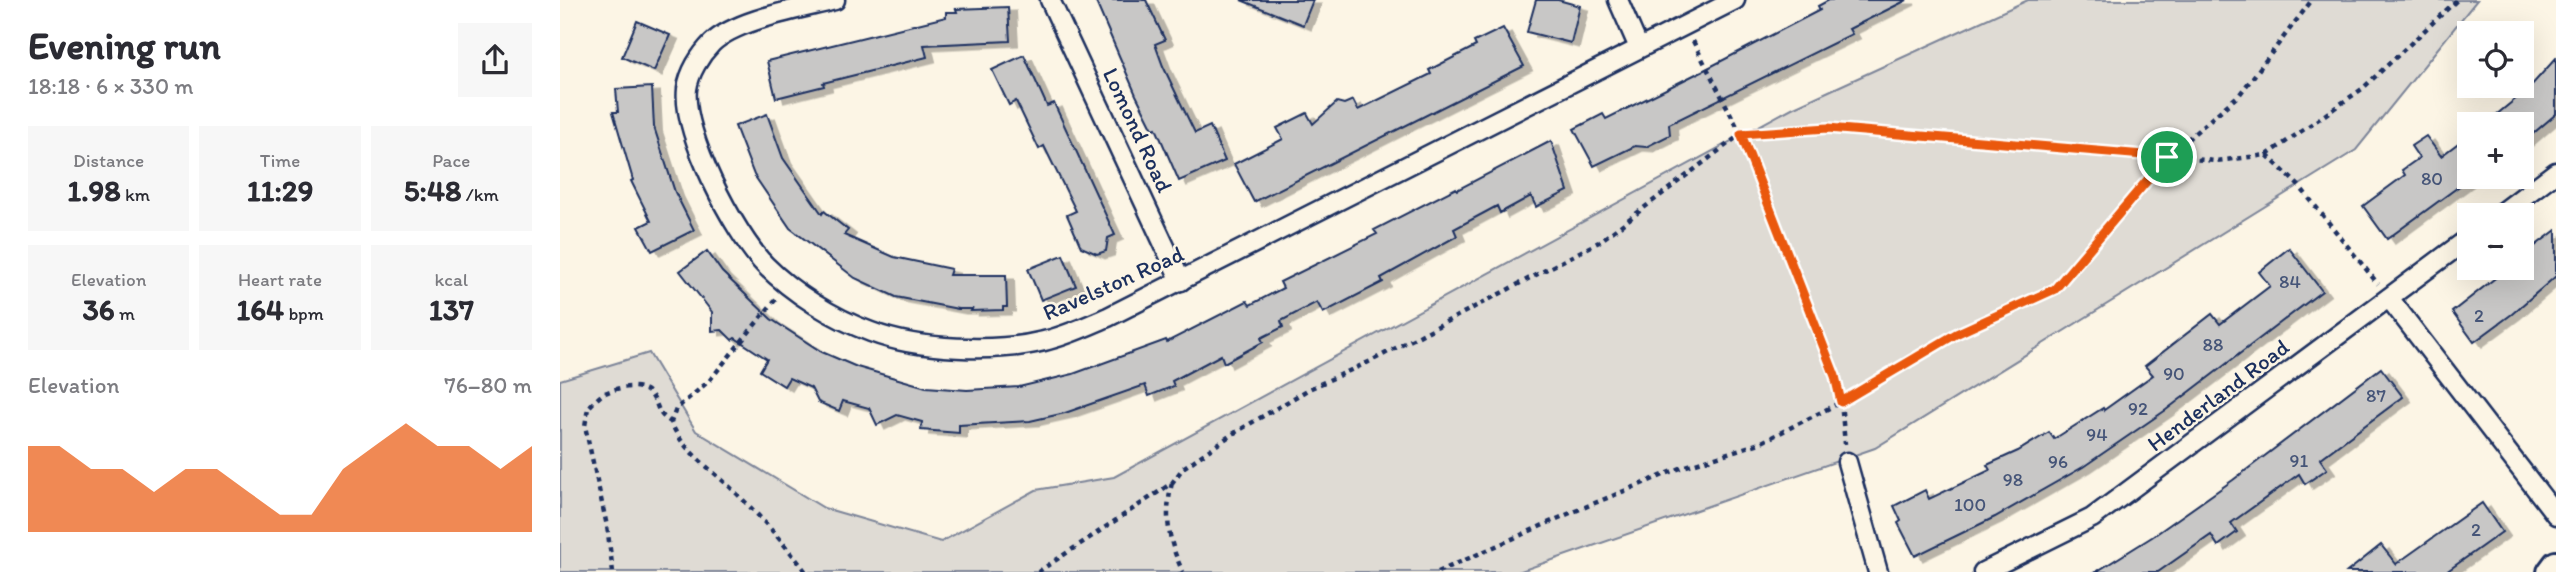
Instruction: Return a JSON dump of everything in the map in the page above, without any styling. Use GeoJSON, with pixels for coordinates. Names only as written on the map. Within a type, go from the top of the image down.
{"type":"FeatureCollection","features":[{"type":"Feature","properties":{"kind":"street","name":"Ravelston Road"},"geometry":{"type":"LineString","coordinates":[[835,0],[738,26],[723,34],[700,58],[687,86],[691,126],[717,192],[739,234],[764,264],[787,285],[832,314],[873,333],[922,344],[968,348],[1013,347],[1064,336],[1108,317],[1735,0]]}},
{"type":"Feature","properties":{"kind":"street","name":"Lomond Road"},"geometry":{"type":"LineString","coordinates":[[1050,0],[1181,281]]}},
{"type":"Feature","properties":{"kind":"street"},"geometry":{"type":"LineString","coordinates":[[1618,0],[1639,48]]}},
{"type":"Feature","properties":{"kind":"street"},"geometry":{"type":"LineString","coordinates":[[2515,203],[2556,172]]}},
{"type":"Feature","properties":{"kind":"street","name":"Henderland Road"},"geometry":{"type":"LineString","coordinates":[[1983,572],[2092,518],[2457,246]]}},
{"type":"Feature","properties":{"kind":"street"},"geometry":{"type":"LineString","coordinates":[[2389,298],[2556,515]]}},
{"type":"Feature","properties":{"kind":"street"},"geometry":{"type":"LineString","coordinates":[[1847,461],[1878,572]]}},
{"type":"Feature","properties":{"kind":"path"},"geometry":{"type":"LineString","coordinates":[[1438,572],[1670,472],[1760,443],[1841,402],[1956,334],[2055,289],[2167,157],[2240,94],[2312,0]]}},
{"type":"Feature","properties":{"kind":"path"},"geometry":{"type":"LineString","coordinates":[[1038,572],[1172,483],[1183,468],[1202,454],[1309,389],[1371,361],[1599,242],[1741,134],[1828,128],[2216,161],[2267,155],[2362,89],[2456,0]]}},
{"type":"Feature","properties":{"kind":"path"},"geometry":{"type":"LineString","coordinates":[[1695,45],[1741,134],[1835,376],[1841,402],[1847,461]]}},
{"type":"Feature","properties":{"kind":"path"},"geometry":{"type":"LineString","coordinates":[[2267,155],[2300,187],[2389,298]]}},
{"type":"Feature","properties":{"kind":"path"},"geometry":{"type":"LineString","coordinates":[[671,422],[676,409],[705,386],[773,303]]}},
{"type":"Feature","properties":{"kind":"path"},"geometry":{"type":"LineString","coordinates":[[613,572],[607,526],[585,426],[588,408],[606,393],[632,386],[653,396],[661,417],[671,422],[675,432],[689,449],[734,492],[806,572]]}},
{"type":"Feature","properties":{"kind":"path"},"geometry":{"type":"LineString","coordinates":[[1172,483],[1166,504],[1169,533],[1183,572]]}},
{"type":"Feature","properties":{"kind":"shaded area"},"geometry":{"type":"Polygon","coordinates":[[[2028,0],[2477,0],[2460,21],[2457,21],[2457,25],[2356,150],[1875,448],[1518,572],[560,572],[560,380],[649,353],[696,431],[824,508],[941,542],[1036,490],[1114,477],[1792,108],[2028,0]]]}},
{"type":"Feature","properties":{"kind":"building"},"geometry":{"type":"Polygon","coordinates":[[[1095,0],[1146,0],[1165,40],[1155,44],[1163,66],[1195,133],[1210,126],[1225,161],[1179,181],[1156,128],[1153,129],[1136,95],[1095,0]]]}},
{"type":"Feature","properties":{"kind":"building"},"geometry":{"type":"Polygon","coordinates":[[[1241,0],[1313,0],[1303,25],[1241,0]]]}},
{"type":"Feature","properties":{"kind":"building"},"geometry":{"type":"Polygon","coordinates":[[[1536,0],[1558,0],[1580,6],[1571,43],[1527,32],[1536,0]]]}},
{"type":"Feature","properties":{"kind":"building"},"geometry":{"type":"Polygon","coordinates":[[[1829,0],[1907,0],[1849,29],[1852,34],[1669,124],[1670,135],[1646,147],[1635,146],[1594,166],[1574,129],[1603,114],[1606,119],[1704,70],[1820,10],[1818,6],[1829,0]]]}},
{"type":"Feature","properties":{"kind":"building"},"geometry":{"type":"Polygon","coordinates":[[[1008,7],[1010,41],[924,45],[927,57],[823,83],[824,86],[776,98],[767,61],[946,17],[946,12],[957,12],[956,9],[1008,7]]]}},
{"type":"Feature","properties":{"kind":"building"},"geometry":{"type":"Polygon","coordinates":[[[637,21],[670,35],[654,71],[622,57],[637,21]]]}},
{"type":"Feature","properties":{"kind":"building"},"geometry":{"type":"Polygon","coordinates":[[[1503,28],[1524,66],[1254,202],[1234,164],[1283,139],[1277,128],[1307,113],[1313,124],[1337,102],[1344,104],[1353,100],[1358,110],[1431,74],[1429,70],[1476,46],[1474,42],[1503,28]]]}},
{"type":"Feature","properties":{"kind":"building"},"geometry":{"type":"Polygon","coordinates":[[[1024,55],[1047,106],[1054,103],[1115,235],[1108,238],[1106,251],[1097,254],[1081,247],[1067,215],[1076,211],[1044,146],[1039,149],[1016,101],[1009,105],[992,70],[1024,55]]]}},
{"type":"Feature","properties":{"kind":"building"},"geometry":{"type":"Polygon","coordinates":[[[2556,58],[2556,114],[2534,133],[2534,112],[2500,112],[2517,98],[2534,98],[2534,82],[2556,58]]]}},
{"type":"Feature","properties":{"kind":"building"},"geometry":{"type":"Polygon","coordinates":[[[652,87],[654,127],[675,192],[694,230],[652,251],[639,227],[651,221],[631,181],[633,180],[613,112],[618,112],[616,89],[652,87]]]}},
{"type":"Feature","properties":{"kind":"building"},"geometry":{"type":"Polygon","coordinates":[[[767,114],[783,158],[822,214],[824,211],[848,230],[844,235],[894,257],[951,269],[949,275],[1006,275],[1007,307],[1003,307],[1003,310],[971,311],[972,309],[958,309],[896,297],[855,278],[790,228],[754,175],[735,126],[767,114]]]}},
{"type":"Feature","properties":{"kind":"building"},"geometry":{"type":"Polygon","coordinates":[[[2426,136],[2441,156],[2457,144],[2457,188],[2387,239],[2363,206],[2405,175],[2402,170],[2419,158],[2411,146],[2426,136]]]}},
{"type":"Feature","properties":{"kind":"building"},"geometry":{"type":"Polygon","coordinates":[[[1551,141],[1568,191],[1536,207],[1531,196],[1500,213],[1497,206],[1454,229],[1457,236],[1381,278],[1383,282],[1323,313],[1317,302],[1281,321],[1283,327],[1261,338],[1263,342],[1224,363],[1221,355],[1172,381],[1174,386],[1149,396],[1145,385],[1065,413],[1030,421],[959,425],[959,433],[921,430],[922,422],[897,415],[877,425],[869,408],[843,401],[839,411],[818,402],[811,388],[789,378],[784,386],[760,371],[767,359],[735,338],[732,340],[722,330],[712,331],[712,312],[680,271],[707,251],[722,272],[771,319],[822,352],[857,367],[926,387],[967,390],[1019,387],[1073,374],[1166,340],[1167,342],[1247,301],[1250,305],[1283,288],[1280,282],[1377,234],[1374,230],[1551,141]]]}},
{"type":"Feature","properties":{"kind":"building"},"geometry":{"type":"Polygon","coordinates":[[[2556,230],[2556,276],[2474,342],[2452,312],[2493,280],[2534,280],[2534,247],[2556,230]]]}},
{"type":"Feature","properties":{"kind":"building"},"geometry":{"type":"Polygon","coordinates":[[[2289,248],[2322,291],[2166,410],[2083,467],[1995,517],[1915,556],[1898,523],[1901,521],[1894,506],[1925,490],[1929,499],[1990,470],[1987,465],[2018,451],[2049,432],[2054,439],[2103,408],[2104,410],[2153,375],[2145,366],[2212,314],[2220,324],[2270,286],[2259,272],[2289,248]]]}},
{"type":"Feature","properties":{"kind":"building"},"geometry":{"type":"Polygon","coordinates":[[[1063,255],[1076,286],[1041,300],[1028,269],[1063,255]]]}},
{"type":"Feature","properties":{"kind":"building"},"geometry":{"type":"Polygon","coordinates":[[[2381,368],[2403,397],[2320,459],[2327,469],[2305,484],[2299,474],[2231,523],[2237,532],[2218,546],[2211,535],[2158,572],[2096,572],[2152,537],[2233,480],[2381,368]]]}},
{"type":"Feature","properties":{"kind":"building"},"geometry":{"type":"Polygon","coordinates":[[[2482,503],[2502,532],[2446,572],[2347,572],[2381,545],[2396,564],[2482,503]]]}},
{"type":"Feature","properties":{"kind":"route"},"geometry":{"type":"LineString","coordinates":[[1828,128],[2167,157],[2055,289],[1956,334],[1841,402],[1835,376],[1741,134],[1828,128]]}}]}
